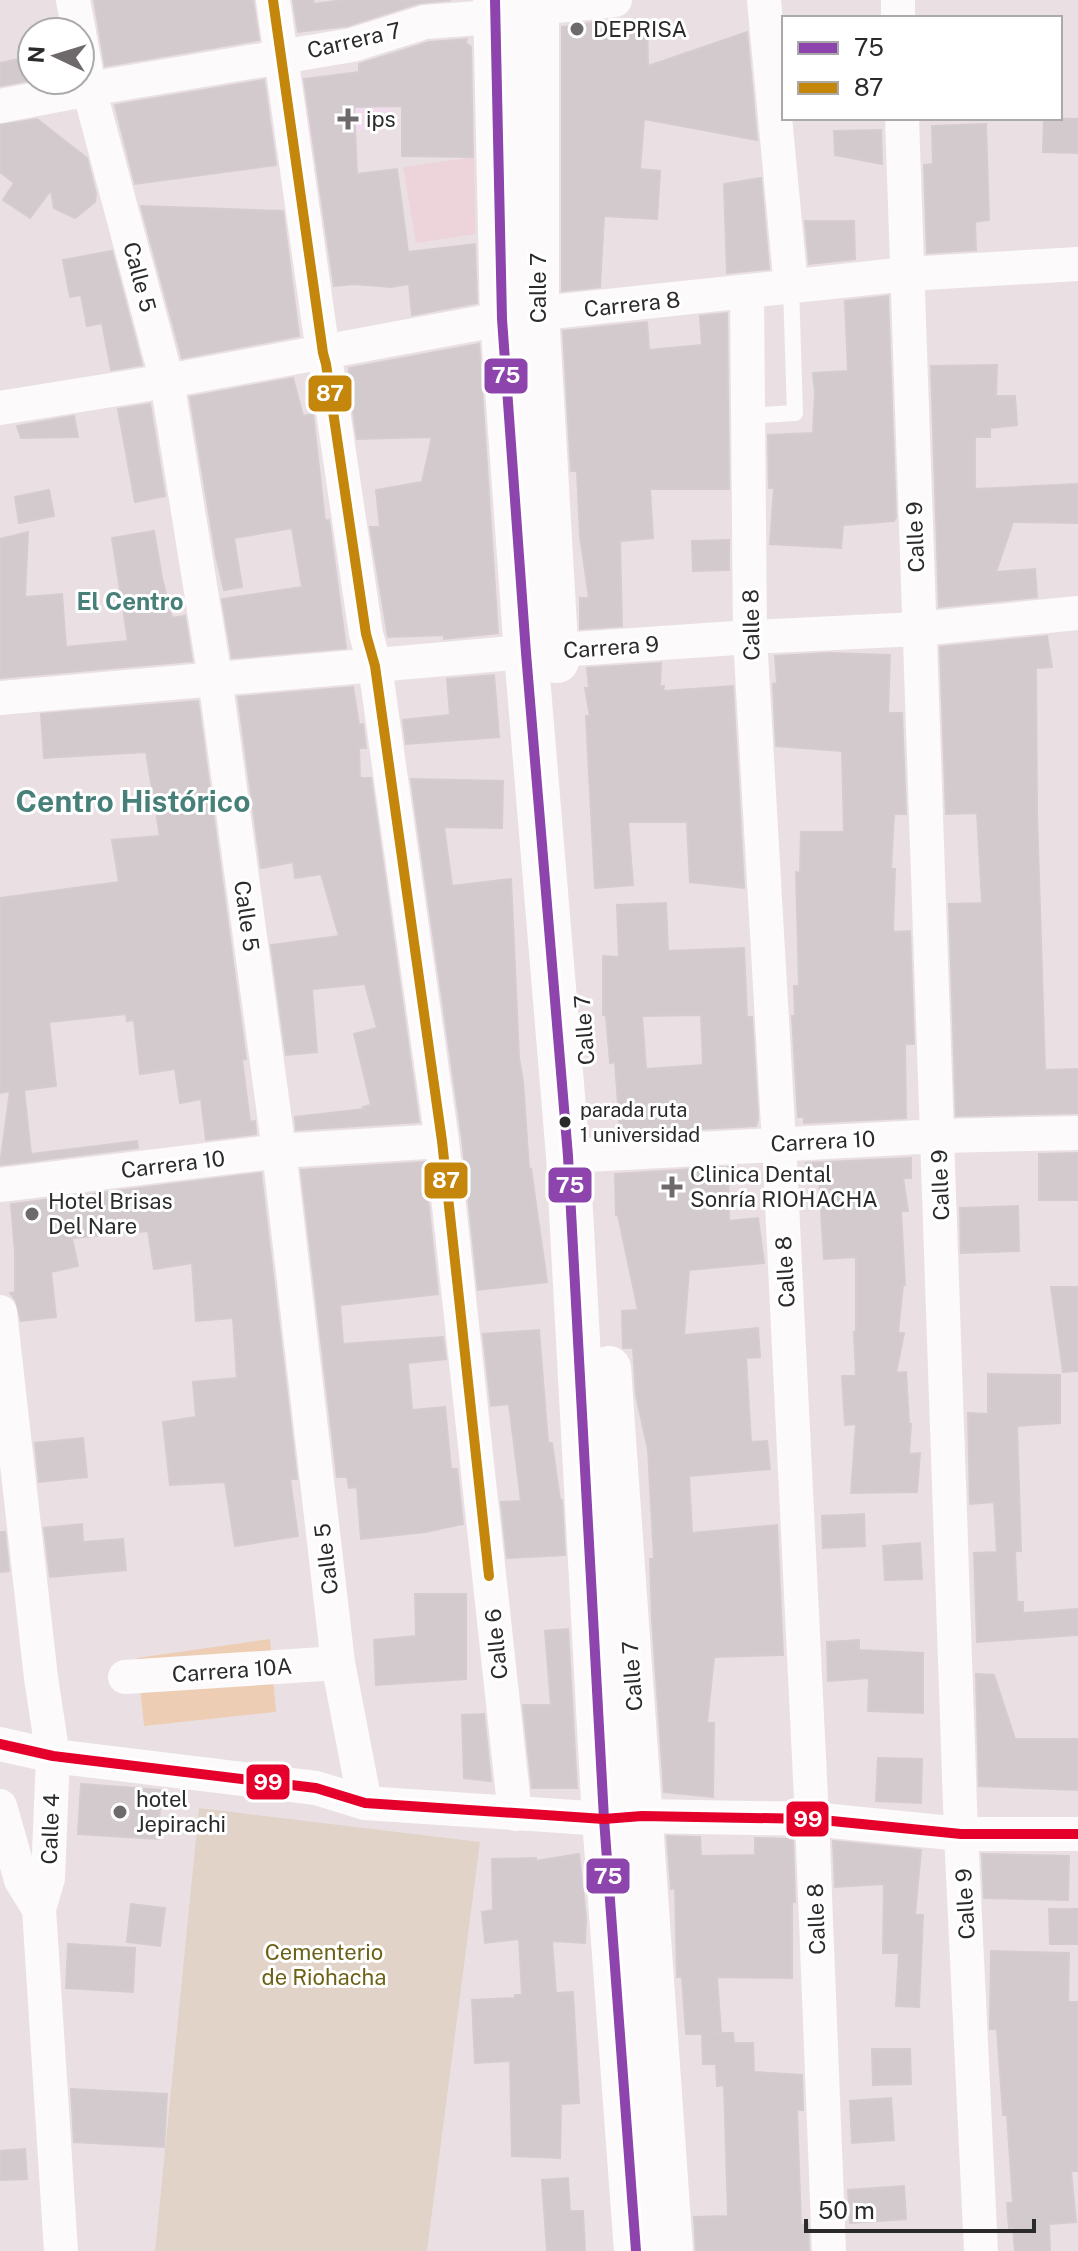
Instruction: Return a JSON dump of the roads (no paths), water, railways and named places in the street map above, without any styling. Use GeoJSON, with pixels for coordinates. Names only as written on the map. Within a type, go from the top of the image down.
{"type":"FeatureCollection","features":[{"type":"Feature","properties":{"kind":"street","name":"Calle 6"},"geometry":{"type":"LineString","coordinates":[[273,0],[366,634],[375,666],[442,1141],[515,1814]]}},
{"type":"Feature","properties":{"kind":"street","name":"Carrera 7"},"geometry":{"type":"LineString","coordinates":[[96,88],[352,45],[425,22],[479,18],[516,5],[615,0]]}},
{"type":"Feature","properties":{"kind":"street"},"geometry":{"type":"LineString","coordinates":[[764,0],[791,287]]}},
{"type":"Feature","properties":{"kind":"street","name":"Calle 7"},"geometry":{"type":"LineString","coordinates":[[516,5],[520,316],[541,652],[581,1156],[623,1817],[636,2251]]}},
{"type":"Feature","properties":{"kind":"street","name":"Carrera 7"},"geometry":{"type":"LineString","coordinates":[[0,106],[52,96]]}},
{"type":"Feature","properties":{"kind":"street","name":"Calle 5"},"geometry":{"type":"LineString","coordinates":[[91,96],[167,381],[215,678],[279,1151],[338,1663],[365,1803]]}},
{"type":"Feature","properties":{"kind":"street","name":"Calle 9"},"geometry":{"type":"LineString","coordinates":[[902,120],[961,1834],[981,2251]]}},
{"type":"Feature","properties":{"kind":"street","name":"Carrera 8"},"geometry":{"type":"LineString","coordinates":[[0,408],[167,381],[520,316],[907,274],[1078,264]]}},
{"type":"Feature","properties":{"kind":"street","name":"Calle 8"},"geometry":{"type":"LineString","coordinates":[[747,292],[750,637],[779,1143],[812,1819],[829,2251]]}},
{"type":"Feature","properties":{"kind":"street","name":"Carrera 9"},"geometry":{"type":"LineString","coordinates":[[0,698],[541,652],[918,629],[1078,613]]}},
{"type":"Feature","properties":{"kind":"street","name":"Carrera 10"},"geometry":{"type":"LineString","coordinates":[[581,1156],[779,1143],[1078,1133]]}},
{"type":"Feature","properties":{"kind":"street","name":"Carrera 10"},"geometry":{"type":"LineString","coordinates":[[0,1185],[279,1151],[442,1141]]}},
{"type":"Feature","properties":{"kind":"street","name":"Calle 4"},"geometry":{"type":"LineString","coordinates":[[0,1312],[41,1678],[53,1756],[48,1878],[39,1909],[61,2251]]}},
{"type":"Feature","properties":{"kind":"street","name":"Carrera 10A"},"geometry":{"type":"LineString","coordinates":[[125,1677],[338,1663]]}},
{"type":"Feature","properties":{"kind":"street"},"geometry":{"type":"LineString","coordinates":[[0,1744],[53,1756],[316,1788],[365,1803],[515,1814],[812,1819],[961,1834],[1078,1834]]}},
{"type":"Feature","properties":{"kind":"street"},"geometry":{"type":"LineString","coordinates":[[0,1806],[21,1880],[39,1909]]}},
{"type":"Feature","properties":{"kind":"street","name":"Calle 7"},"geometry":{"type":"LineString","coordinates":[[623,1817],[671,2251]]}},
{"type":"Feature","properties":{"kind":"lane"},"geometry":{"type":"LineString","coordinates":[[748,416],[795,413],[791,287]]}},
{"type":"Feature","properties":{"kind":"place","name":"DEPRISA"},"geometry":{"type":"Point","coordinates":[577,29]}},
{"type":"Feature","properties":{"kind":"place","name":"ips"},"geometry":{"type":"Point","coordinates":[348,119]}},
{"type":"Feature","properties":{"kind":"place","name":"parada ruta 1 universidad"},"geometry":{"type":"Point","coordinates":[565,1122]}},
{"type":"Feature","properties":{"kind":"place","name":"Clinica Dental Sonría RIOHACHA"},"geometry":{"type":"Point","coordinates":[672,1187]}},
{"type":"Feature","properties":{"kind":"place","name":"Hotel Brisas Del Nare"},"geometry":{"type":"Point","coordinates":[32,1214]}},
{"type":"Feature","properties":{"kind":"place","name":"hotel Jepirachi"},"geometry":{"type":"Point","coordinates":[120,1812]}},
{"type":"Feature","properties":{"kind":"district","name":"El Centro"},"geometry":{"type":"Point","coordinates":[130,601]}},
{"type":"Feature","properties":{"kind":"district","name":"Centro Histórico"},"geometry":{"type":"Point","coordinates":[133,801]}},
{"type":"Feature","properties":{"kind":"park label","name":"Cementerio de Riohacha"},"geometry":{"type":"Point","coordinates":[324,1964]}}]}
